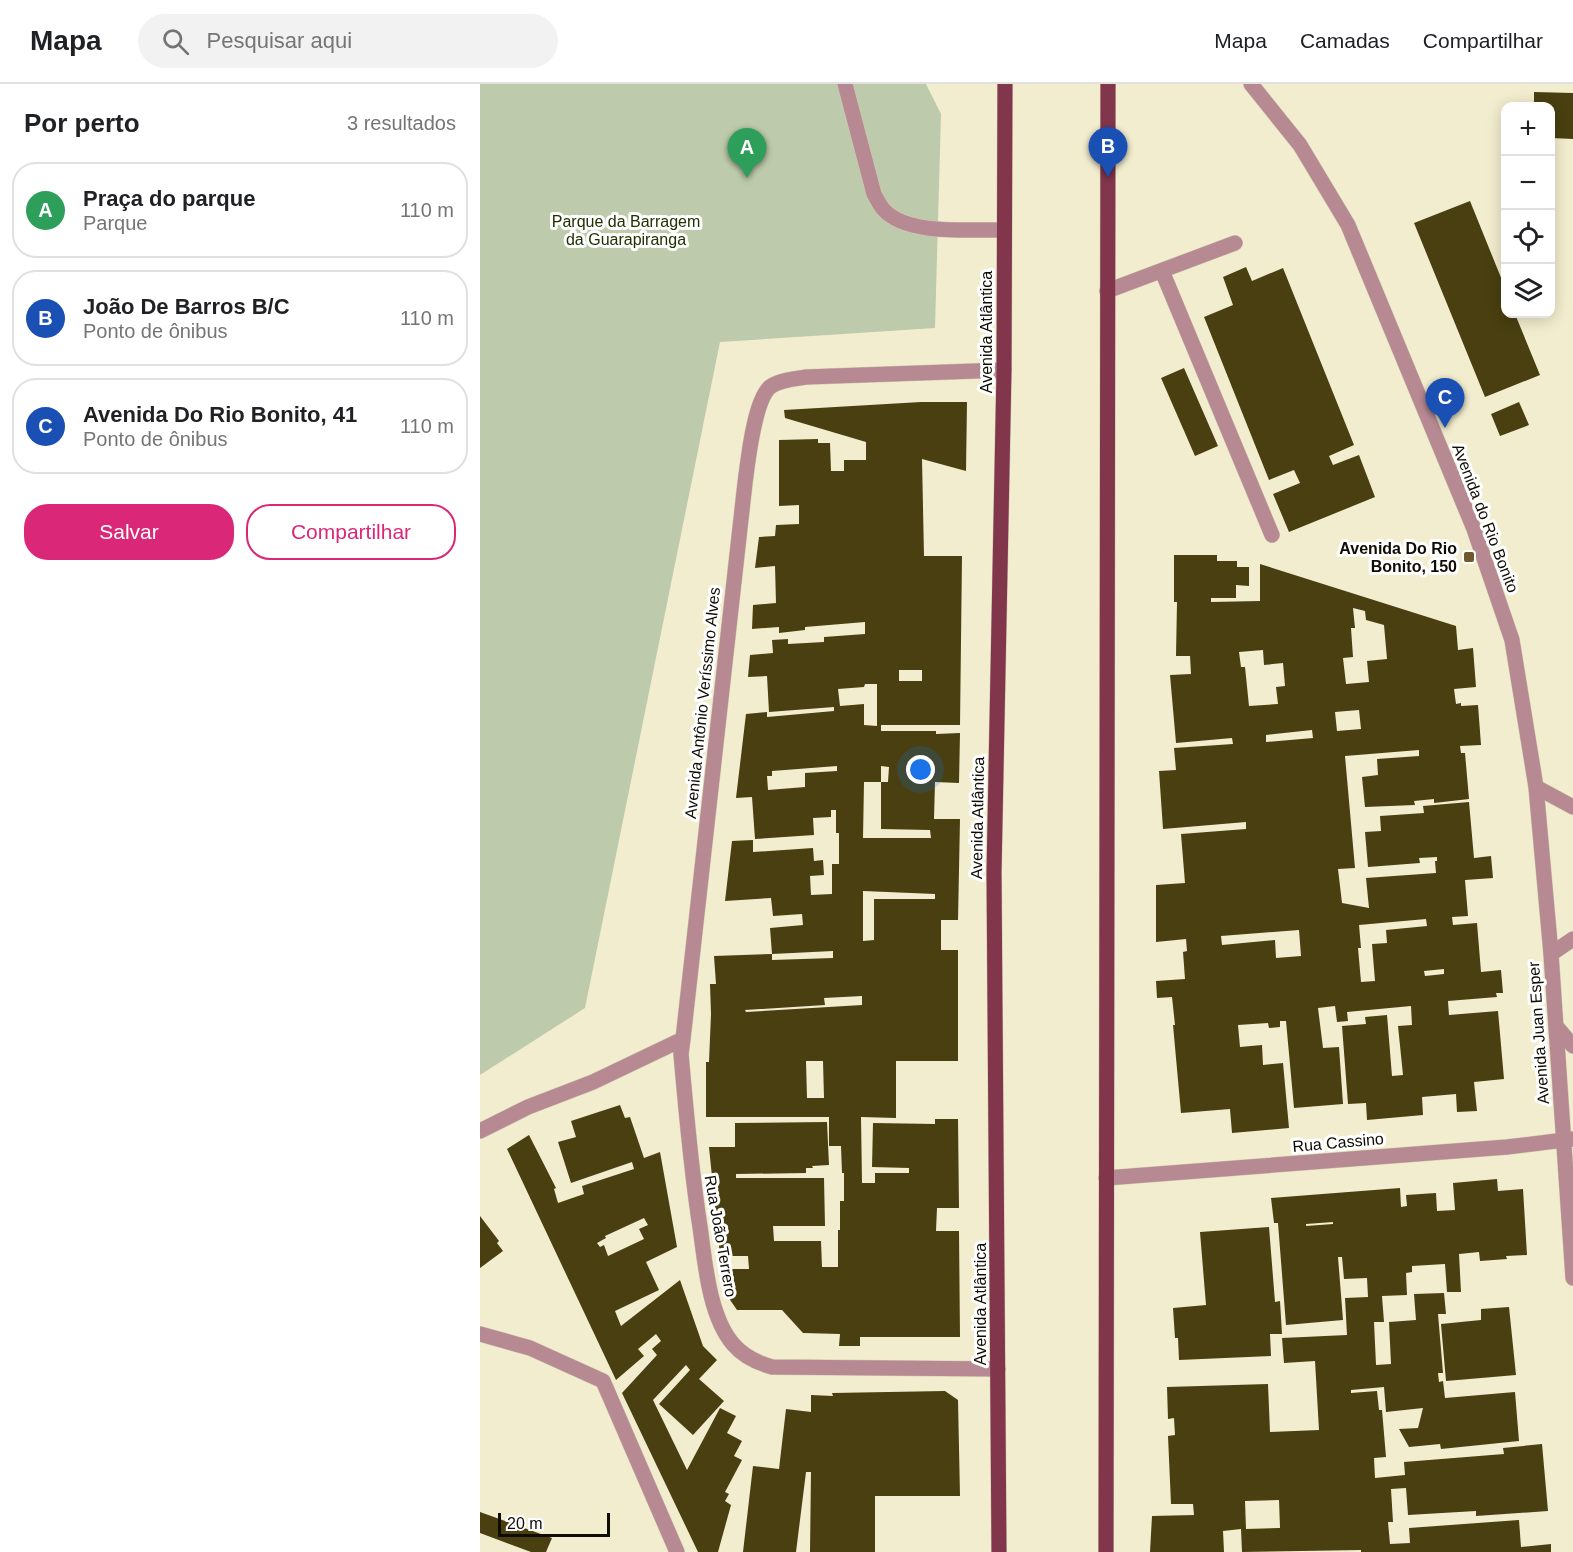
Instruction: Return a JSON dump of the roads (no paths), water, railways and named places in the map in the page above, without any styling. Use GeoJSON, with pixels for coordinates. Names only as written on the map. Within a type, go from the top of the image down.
{"type":"FeatureCollection","features":[{"type":"Feature","properties":{"kind":"main road","name":"Avenida Atlântica"},"geometry":{"type":"LineString","coordinates":[[999,1552],[994,872],[1004,370],[1005,84]]}},
{"type":"Feature","properties":{"kind":"main road"},"geometry":{"type":"LineString","coordinates":[[1106,1552],[1108,84]]}},
{"type":"Feature","properties":{"kind":"street"},"geometry":{"type":"LineString","coordinates":[[845,84],[874,194],[883,209],[894,218],[924,228],[1004,230]]}},
{"type":"Feature","properties":{"kind":"street","name":"Avenida do Rio Bonito"},"geometry":{"type":"LineString","coordinates":[[1251,84],[1300,145],[1348,225],[1474,529],[1512,640],[1536,786]]}},
{"type":"Feature","properties":{"kind":"street"},"geometry":{"type":"LineString","coordinates":[[1107,291],[1235,243]]}},
{"type":"Feature","properties":{"kind":"street"},"geometry":{"type":"LineString","coordinates":[[1162,271],[1272,535]]}},
{"type":"Feature","properties":{"kind":"street","name":"Avenida Antônio Veríssimo Alves"},"geometry":{"type":"LineString","coordinates":[[683,1039],[745,483],[756,418],[763,398],[770,387],[784,381],[806,377],[1004,370]]}},
{"type":"Feature","properties":{"kind":"street"},"geometry":{"type":"LineString","coordinates":[[1536,786],[1573,807]]}},
{"type":"Feature","properties":{"kind":"street","name":"Avenida Juan Esper"},"geometry":{"type":"LineString","coordinates":[[1536,786],[1568,1140],[1573,1278]]}},
{"type":"Feature","properties":{"kind":"street"},"geometry":{"type":"LineString","coordinates":[[1551,954],[1573,939]]}},
{"type":"Feature","properties":{"kind":"street"},"geometry":{"type":"LineString","coordinates":[[1556,1026],[1573,1046]]}},
{"type":"Feature","properties":{"kind":"street"},"geometry":{"type":"LineString","coordinates":[[480,1131],[528,1107],[593,1082],[683,1039]]}},
{"type":"Feature","properties":{"kind":"street","name":"Rua João Terrero"},"geometry":{"type":"LineString","coordinates":[[683,1039],[681,1054],[691,1166],[708,1283],[718,1317],[733,1344],[755,1362],[772,1367],[998,1369]]}},
{"type":"Feature","properties":{"kind":"street","name":"Rua Cassino"},"geometry":{"type":"LineString","coordinates":[[1106,1178],[1460,1151],[1568,1140]]}},
{"type":"Feature","properties":{"kind":"street"},"geometry":{"type":"LineString","coordinates":[[480,1334],[530,1348],[603,1381],[677,1552]]}},
{"type":"Feature","properties":{"kind":"place","name":"João De Barros B/C"},"geometry":{"type":"Point","coordinates":[1108,177]}},
{"type":"Feature","properties":{"kind":"place","name":"Praça do parque"},"geometry":{"type":"Point","coordinates":[747,178]}},
{"type":"Feature","properties":{"kind":"place","name":"Avenida Do Rio Bonito, 41"},"geometry":{"type":"Point","coordinates":[1445,428]}},
{"type":"Feature","properties":{"kind":"place","name":"Avenida Do Rio Bonito, 150"},"geometry":{"type":"Point","coordinates":[1469,557]}},
{"type":"Feature","properties":{"kind":"park label","name":"Parque da Barragem da Guarapiranga"},"geometry":{"type":"Point","coordinates":[626,230]}}]}
